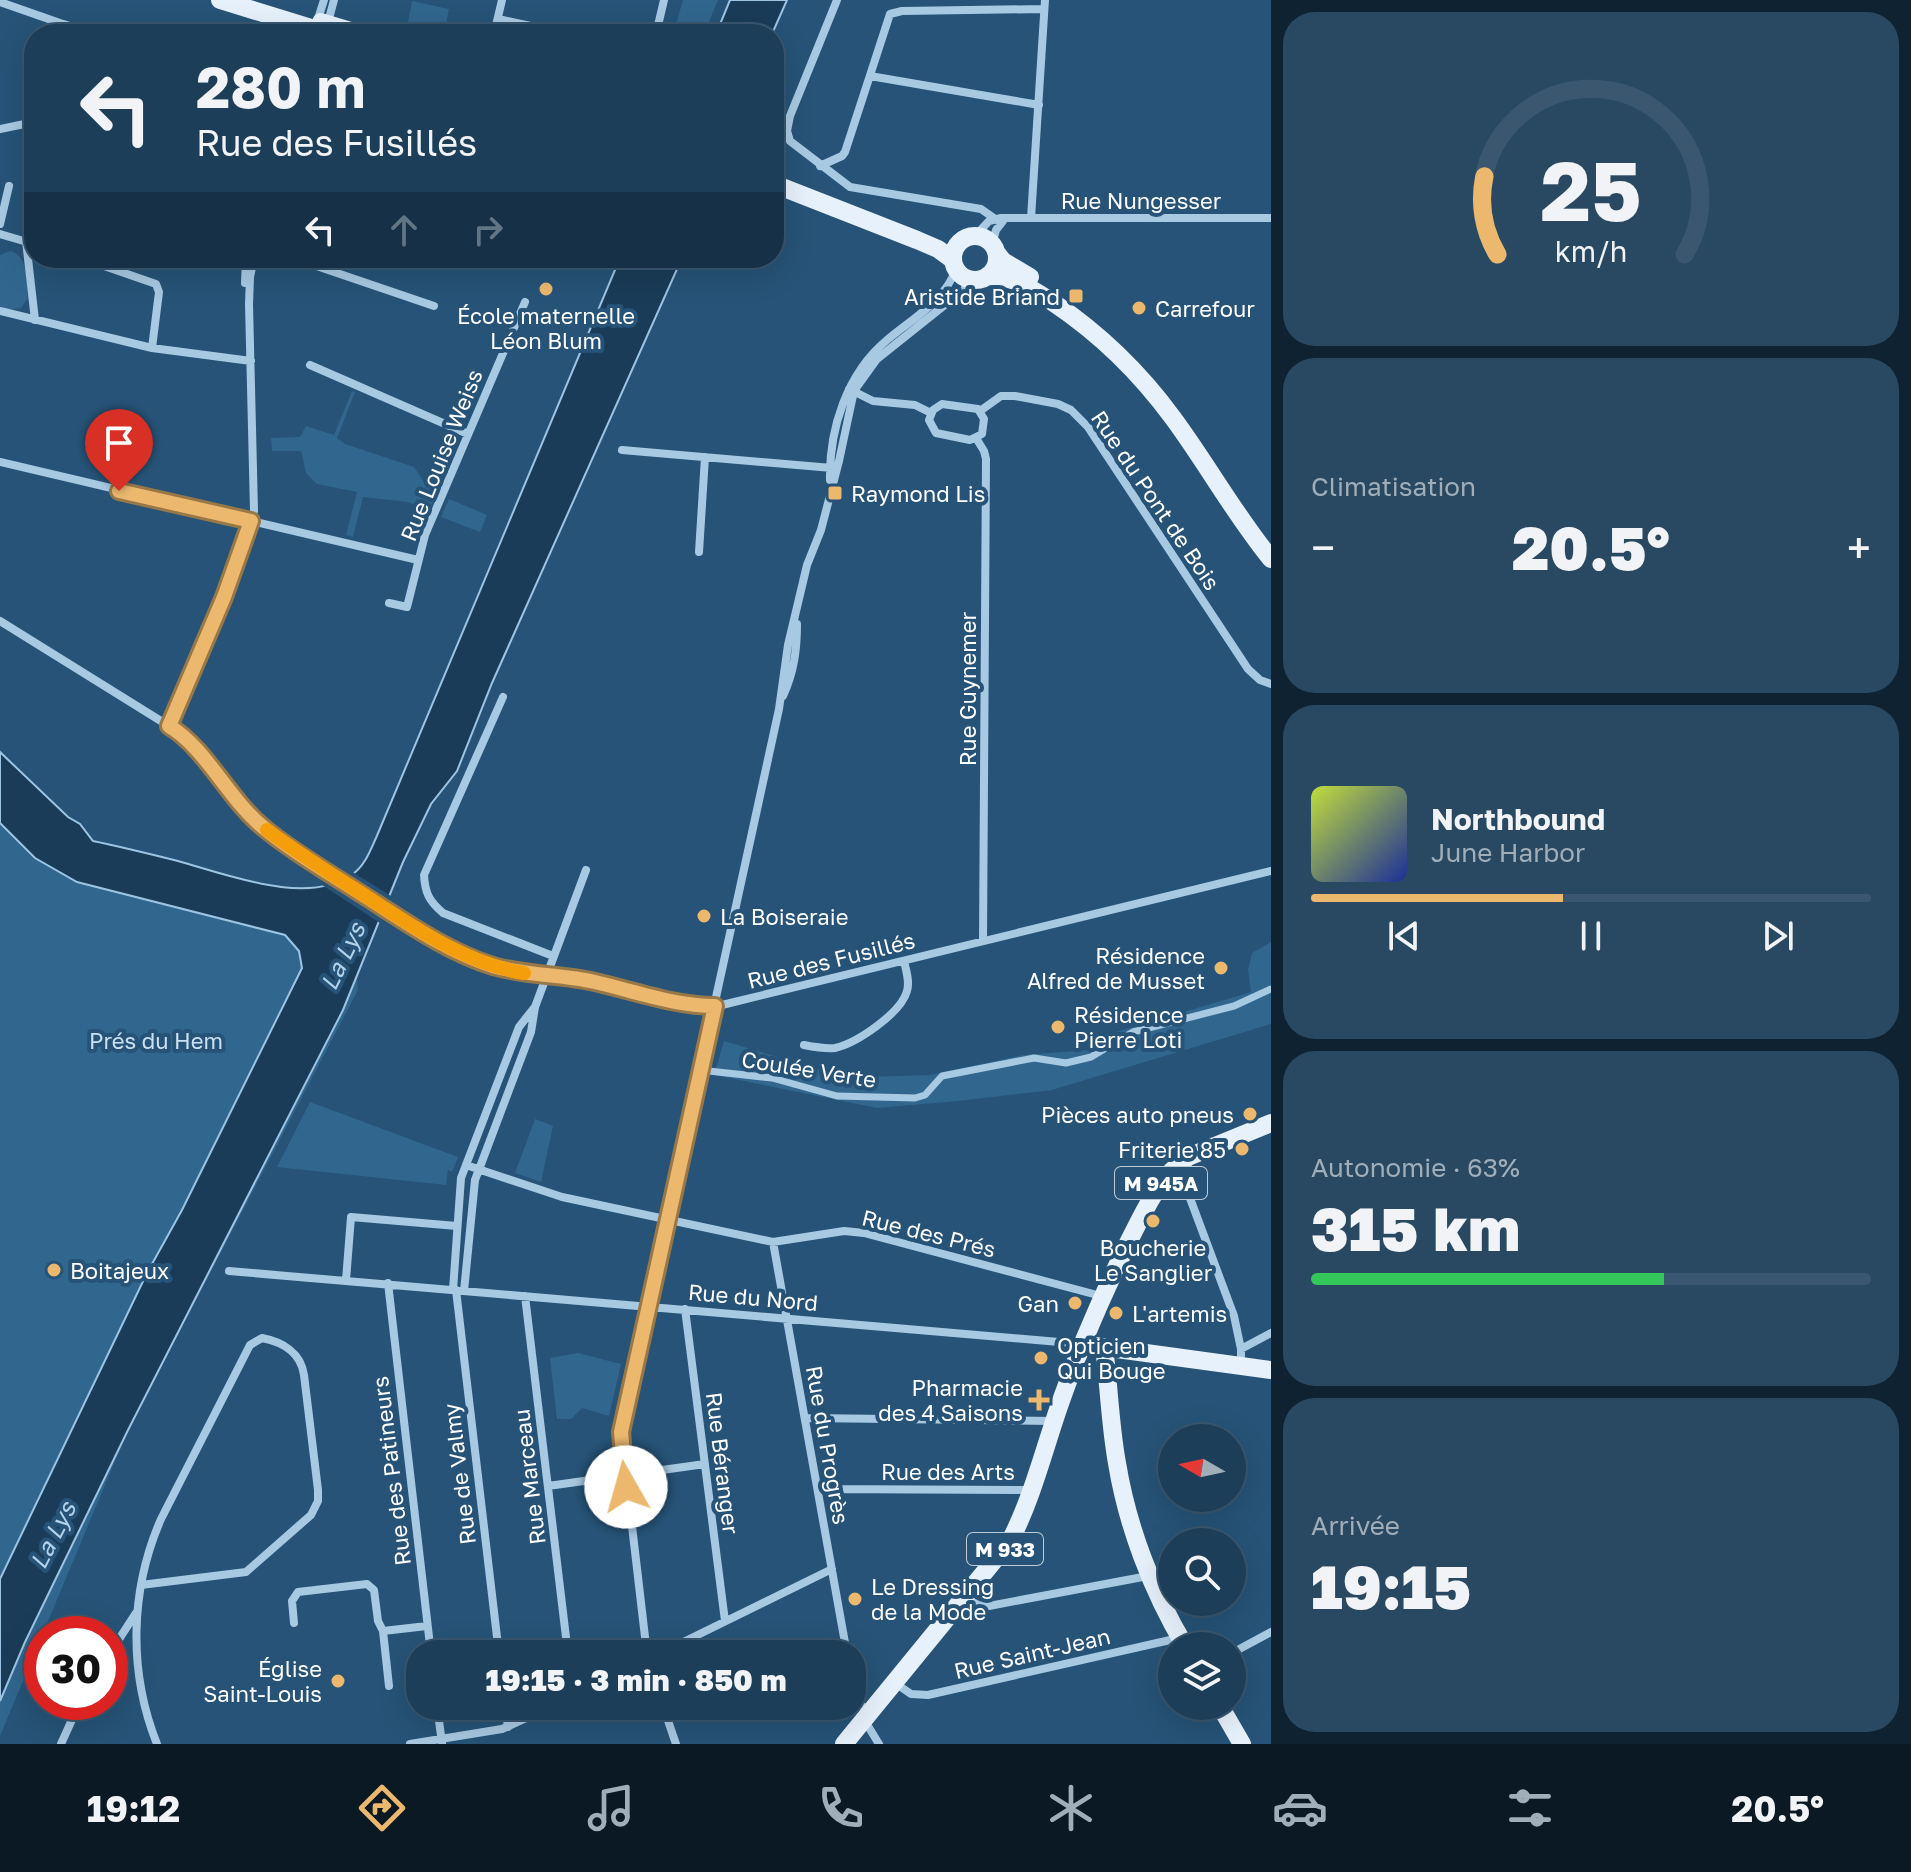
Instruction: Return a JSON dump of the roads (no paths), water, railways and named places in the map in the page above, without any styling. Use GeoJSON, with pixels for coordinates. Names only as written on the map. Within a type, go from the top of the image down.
{"type":"FeatureCollection","features":[{"type":"Feature","properties":{"kind":"main road"},"geometry":{"type":"LineString","coordinates":[[220,0],[302,24]]}},
{"type":"Feature","properties":{"kind":"main road"},"geometry":{"type":"LineString","coordinates":[[251,0],[308,24]]}},
{"type":"Feature","properties":{"kind":"main road"},"geometry":{"type":"LineString","coordinates":[[784,188],[933,247],[966,278],[1009,278],[1078,321],[1120,356],[1173,417],[1271,559]]}},
{"type":"Feature","properties":{"kind":"main road"},"geometry":{"type":"LineString","coordinates":[[856,215],[933,238],[981,244],[1070,302],[1109,333],[1139,362],[1186,419],[1271,548]]}},
{"type":"Feature","properties":{"kind":"main road"},"geometry":{"type":"LineString","coordinates":[[954,265],[954,251],[981,244]]}},
{"type":"Feature","properties":{"kind":"main road"},"geometry":{"type":"LineString","coordinates":[[981,244],[995,266],[982,278]]}},
{"type":"Feature","properties":{"kind":"main road","name":"M 945A"},"geometry":{"type":"LineString","coordinates":[[1083,1344],[1102,1297],[1154,1195],[1177,1164],[1200,1151],[1271,1123]]}},
{"type":"Feature","properties":{"kind":"main road"},"geometry":{"type":"LineString","coordinates":[[1083,1344],[1241,1357],[1271,1370]]}},
{"type":"Feature","properties":{"kind":"main road","name":"M 933"},"geometry":{"type":"LineString","coordinates":[[844,1744],[1010,1541],[1083,1344]]}},
{"type":"Feature","properties":{"kind":"main road"},"geometry":{"type":"LineString","coordinates":[[1104,1347],[1119,1475],[1151,1575],[1177,1632]]}},
{"type":"Feature","properties":{"kind":"main road"},"geometry":{"type":"LineString","coordinates":[[1228,1720],[1242,1744]]}},
{"type":"Feature","properties":{"kind":"street"},"geometry":{"type":"LineString","coordinates":[[322,24],[324,0]]}},
{"type":"Feature","properties":{"kind":"street"},"geometry":{"type":"LineString","coordinates":[[324,24],[334,0]]}},
{"type":"Feature","properties":{"kind":"street"},"geometry":{"type":"LineString","coordinates":[[497,24],[502,0]]}},
{"type":"Feature","properties":{"kind":"street","name":"Rue Nungesser"},"geometry":{"type":"LineString","coordinates":[[837,0],[787,124],[790,141],[854,188],[981,209],[998,220],[1271,218]]}},
{"type":"Feature","properties":{"kind":"street"},"geometry":{"type":"LineString","coordinates":[[0,2],[63,24]]}},
{"type":"Feature","properties":{"kind":"street"},"geometry":{"type":"LineString","coordinates":[[658,24],[663,2]]}},
{"type":"Feature","properties":{"kind":"street"},"geometry":{"type":"LineString","coordinates":[[820,166],[845,152],[890,14],[1044,4],[1031,218]]}},
{"type":"Feature","properties":{"kind":"street"},"geometry":{"type":"LineString","coordinates":[[498,19],[521,24]]}},
{"type":"Feature","properties":{"kind":"street"},"geometry":{"type":"LineString","coordinates":[[870,76],[1039,105]]}},
{"type":"Feature","properties":{"kind":"street"},"geometry":{"type":"LineString","coordinates":[[0,129],[24,124]]}},
{"type":"Feature","properties":{"kind":"street"},"geometry":{"type":"LineString","coordinates":[[0,224],[9,186]]}},
{"type":"Feature","properties":{"kind":"street"},"geometry":{"type":"LineString","coordinates":[[981,244],[989,221],[998,220]]}},
{"type":"Feature","properties":{"kind":"street"},"geometry":{"type":"LineString","coordinates":[[981,244],[998,220]]}},
{"type":"Feature","properties":{"kind":"street"},"geometry":{"type":"LineString","coordinates":[[0,234],[24,241]]}},
{"type":"Feature","properties":{"kind":"street"},"geometry":{"type":"LineString","coordinates":[[645,1640],[621,1432],[781,700],[782,672],[807,565],[821,530],[851,390],[870,354],[945,292],[954,265]]}},
{"type":"Feature","properties":{"kind":"street"},"geometry":{"type":"LineString","coordinates":[[32,268],[35,320]]}},
{"type":"Feature","properties":{"kind":"street"},"geometry":{"type":"LineString","coordinates":[[110,268],[156,284],[159,292],[152,348]]}},
{"type":"Feature","properties":{"kind":"street"},"geometry":{"type":"LineString","coordinates":[[245,268],[249,304]]}},
{"type":"Feature","properties":{"kind":"street"},"geometry":{"type":"LineString","coordinates":[[169,726],[224,597],[251,521],[254,498],[249,304],[252,268]]}},
{"type":"Feature","properties":{"kind":"street"},"geometry":{"type":"LineString","coordinates":[[322,268],[434,306]]}},
{"type":"Feature","properties":{"kind":"street"},"geometry":{"type":"LineString","coordinates":[[851,390],[877,359],[982,278]]}},
{"type":"Feature","properties":{"kind":"street","name":"Rue Louise Weiss"},"geometry":{"type":"LineString","coordinates":[[389,603],[407,607],[425,535],[525,302]]}},
{"type":"Feature","properties":{"kind":"street"},"geometry":{"type":"LineString","coordinates":[[0,311],[152,348],[251,361]]}},
{"type":"Feature","properties":{"kind":"street"},"geometry":{"type":"LineString","coordinates":[[310,365],[468,434]]}},
{"type":"Feature","properties":{"kind":"street"},"geometry":{"type":"LineString","coordinates":[[851,390],[873,401],[915,405],[931,413]]}},
{"type":"Feature","properties":{"kind":"street","name":"Rue du Pont de Bois"},"geometry":{"type":"LineString","coordinates":[[980,411],[996,399],[1010,395],[1058,404],[1077,415],[1088,427],[1248,669],[1260,680],[1271,684]]}},
{"type":"Feature","properties":{"kind":"street"},"geometry":{"type":"LineString","coordinates":[[945,404],[969,406],[980,411],[984,428],[976,438],[939,435],[930,426],[931,413],[945,404]]}},
{"type":"Feature","properties":{"kind":"street","name":"Rue Guynemer"},"geometry":{"type":"LineString","coordinates":[[976,438],[986,459],[983,941]]}},
{"type":"Feature","properties":{"kind":"street"},"geometry":{"type":"LineString","coordinates":[[622,450],[833,468]]}},
{"type":"Feature","properties":{"kind":"street"},"geometry":{"type":"LineString","coordinates":[[699,552],[705,457]]}},
{"type":"Feature","properties":{"kind":"street"},"geometry":{"type":"LineString","coordinates":[[0,462],[418,560]]}},
{"type":"Feature","properties":{"kind":"street","name":"Rue des Fusillés"},"geometry":{"type":"LineString","coordinates":[[0,621],[169,726],[191,743],[247,813],[312,863],[405,922],[473,958],[509,970],[590,981],[685,1004],[715,1006],[1271,871]]}},
{"type":"Feature","properties":{"kind":"street"},"geometry":{"type":"LineString","coordinates":[[503,697],[424,875],[425,892],[431,903],[443,913],[553,956]]}},
{"type":"Feature","properties":{"kind":"street"},"geometry":{"type":"LineString","coordinates":[[458,1290],[478,1169],[531,1032],[535,1007],[586,870]]}},
{"type":"Feature","properties":{"kind":"street"},"geometry":{"type":"LineString","coordinates":[[804,1045],[822,1048],[840,1046],[853,1041],[889,1016],[908,990],[904,961]]}},
{"type":"Feature","properties":{"kind":"street","name":"Coulée Verte"},"geometry":{"type":"LineString","coordinates":[[700,1070],[772,1078],[837,1096],[915,1098],[925,1095],[942,1076],[1034,1058],[1066,1063],[1091,1057],[1133,1032],[1234,1006],[1271,989]]}},
{"type":"Feature","properties":{"kind":"street"},"geometry":{"type":"LineString","coordinates":[[458,1290],[457,1226],[461,1178],[519,1027],[535,1007]]}},
{"type":"Feature","properties":{"kind":"street"},"geometry":{"type":"LineString","coordinates":[[1177,1164],[1228,1298],[1241,1357],[1271,1333]]}},
{"type":"Feature","properties":{"kind":"street","name":"Rue des Prés"},"geometry":{"type":"LineString","coordinates":[[466,1165],[562,1197],[773,1242],[856,1231],[1102,1297]]}},
{"type":"Feature","properties":{"kind":"street"},"geometry":{"type":"LineString","coordinates":[[346,1280],[351,1217],[457,1226]]}},
{"type":"Feature","properties":{"kind":"street","name":"Rue du Progrès"},"geometry":{"type":"LineString","coordinates":[[773,1242],[845,1640]]}},
{"type":"Feature","properties":{"kind":"street","name":"Rue du Nord"},"geometry":{"type":"LineString","coordinates":[[229,1271],[1083,1344]]}},
{"type":"Feature","properties":{"kind":"street","name":"Rue des Patineurs"},"geometry":{"type":"LineString","coordinates":[[388,1283],[429,1640]]}},
{"type":"Feature","properties":{"kind":"street","name":"Rue de Valmy"},"geometry":{"type":"LineString","coordinates":[[458,1290],[497,1640]]}},
{"type":"Feature","properties":{"kind":"street","name":"Rue Marceau"},"geometry":{"type":"LineString","coordinates":[[525,1296],[566,1640]]}},
{"type":"Feature","properties":{"kind":"street","name":"Rue Béranger"},"geometry":{"type":"LineString","coordinates":[[685,1309],[725,1621]]}},
{"type":"Feature","properties":{"kind":"street"},"geometry":{"type":"LineString","coordinates":[[141,1585],[246,1572],[314,1511],[318,1490],[304,1375],[301,1363],[288,1348],[262,1338],[250,1345],[161,1519],[141,1585],[136,1613],[136,1648],[143,1697],[157,1744]]}},
{"type":"Feature","properties":{"kind":"street"},"geometry":{"type":"LineString","coordinates":[[806,1418],[1054,1421]]}},
{"type":"Feature","properties":{"kind":"street"},"geometry":{"type":"LineString","coordinates":[[548,1486],[705,1464]]}},
{"type":"Feature","properties":{"kind":"street","name":"Rue des Arts"},"geometry":{"type":"LineString","coordinates":[[818,1489],[1031,1490]]}},
{"type":"Feature","properties":{"kind":"street"},"geometry":{"type":"LineString","coordinates":[[687,1640],[832,1569]]}},
{"type":"Feature","properties":{"kind":"street"},"geometry":{"type":"LineString","coordinates":[[966,1598],[978,1605],[989,1606],[1151,1575]]}},
{"type":"Feature","properties":{"kind":"street"},"geometry":{"type":"LineString","coordinates":[[294,1623],[292,1601],[298,1592],[367,1584],[375,1592],[389,1686]]}},
{"type":"Feature","properties":{"kind":"street"},"geometry":{"type":"LineString","coordinates":[[128,1625],[136,1613]]}},
{"type":"Feature","properties":{"kind":"street"},"geometry":{"type":"LineString","coordinates":[[383,1631],[427,1626]]}},
{"type":"Feature","properties":{"kind":"street"},"geometry":{"type":"LineString","coordinates":[[1246,1645],[1271,1632]]}},
{"type":"Feature","properties":{"kind":"street","name":"Rue Saint-Jean"},"geometry":{"type":"LineString","coordinates":[[895,1683],[914,1695],[928,1695],[1158,1647]]}},
{"type":"Feature","properties":{"kind":"street"},"geometry":{"type":"LineString","coordinates":[[867,1717],[879,1744]]}},
{"type":"Feature","properties":{"kind":"street"},"geometry":{"type":"LineString","coordinates":[[61,1744],[72,1720]]}},
{"type":"Feature","properties":{"kind":"street"},"geometry":{"type":"LineString","coordinates":[[439,1720],[442,1741]]}},
{"type":"Feature","properties":{"kind":"street"},"geometry":{"type":"LineString","coordinates":[[507,1720],[508,1727]]}},
{"type":"Feature","properties":{"kind":"street"},"geometry":{"type":"LineString","coordinates":[[410,1744],[442,1741],[508,1727],[523,1720]]}},
{"type":"Feature","properties":{"kind":"street"},"geometry":{"type":"LineString","coordinates":[[668,1720],[676,1744]]}},
{"type":"Feature","properties":{"kind":"water"},"geometry":{"type":"Polygon","coordinates":[[[730,0],[787,0],[776,24],[720,24],[730,0]]]}},
{"type":"Feature","properties":{"kind":"water","name":"La Lys"},"geometry":{"type":"Polygon","coordinates":[[[616,268],[678,268],[492,683],[457,771],[431,804],[403,862],[343,1010],[128,1430],[38,1616],[24,1616],[24,1644],[0,1701],[0,1579],[147,1273],[182,1210],[302,968],[299,951],[285,935],[77,882],[35,858],[0,823],[0,752],[68,817],[80,824],[93,841],[243,880],[291,888],[313,888],[335,883],[353,874],[364,862],[616,268]]]}},
{"type":"Feature","properties":{"kind":"place","name":"École maternelle Léon Blum"},"geometry":{"type":"Point","coordinates":[546,289]}},
{"type":"Feature","properties":{"kind":"place","name":"Aristide Briand"},"geometry":{"type":"Point","coordinates":[1076,296]}},
{"type":"Feature","properties":{"kind":"place","name":"Carrefour"},"geometry":{"type":"Point","coordinates":[1139,308]}},
{"type":"Feature","properties":{"kind":"place","name":"Raymond Lis"},"geometry":{"type":"Point","coordinates":[835,493]}},
{"type":"Feature","properties":{"kind":"place","name":"La Boiseraie"},"geometry":{"type":"Point","coordinates":[704,916]}},
{"type":"Feature","properties":{"kind":"place","name":"Résidence Alfred de Musset"},"geometry":{"type":"Point","coordinates":[1221,968]}},
{"type":"Feature","properties":{"kind":"place","name":"Résidence Pierre Loti"},"geometry":{"type":"Point","coordinates":[1058,1027]}},
{"type":"Feature","properties":{"kind":"place","name":"Pièces auto pneus"},"geometry":{"type":"Point","coordinates":[1250,1114]}},
{"type":"Feature","properties":{"kind":"place","name":"Friterie 85"},"geometry":{"type":"Point","coordinates":[1242,1149]}},
{"type":"Feature","properties":{"kind":"place","name":"Boucherie Le Sanglier"},"geometry":{"type":"Point","coordinates":[1153,1221]}},
{"type":"Feature","properties":{"kind":"place","name":"Boitajeux"},"geometry":{"type":"Point","coordinates":[54,1270]}},
{"type":"Feature","properties":{"kind":"place","name":"Gan"},"geometry":{"type":"Point","coordinates":[1075,1303]}},
{"type":"Feature","properties":{"kind":"place","name":"L'artemis"},"geometry":{"type":"Point","coordinates":[1116,1313]}},
{"type":"Feature","properties":{"kind":"place","name":"Opticien Qui Bouge"},"geometry":{"type":"Point","coordinates":[1041,1358]}},
{"type":"Feature","properties":{"kind":"place","name":"Pharmacie des 4 Saisons"},"geometry":{"type":"Point","coordinates":[1039,1400]}},
{"type":"Feature","properties":{"kind":"place","name":"Le Dressing de la Mode"},"geometry":{"type":"Point","coordinates":[855,1599]}},
{"type":"Feature","properties":{"kind":"place","name":"Église Saint-Louis"},"geometry":{"type":"Point","coordinates":[338,1681]}},
{"type":"Feature","properties":{"kind":"park label","name":"Prés du Hem"},"geometry":{"type":"Point","coordinates":[156,1040]}}]}
